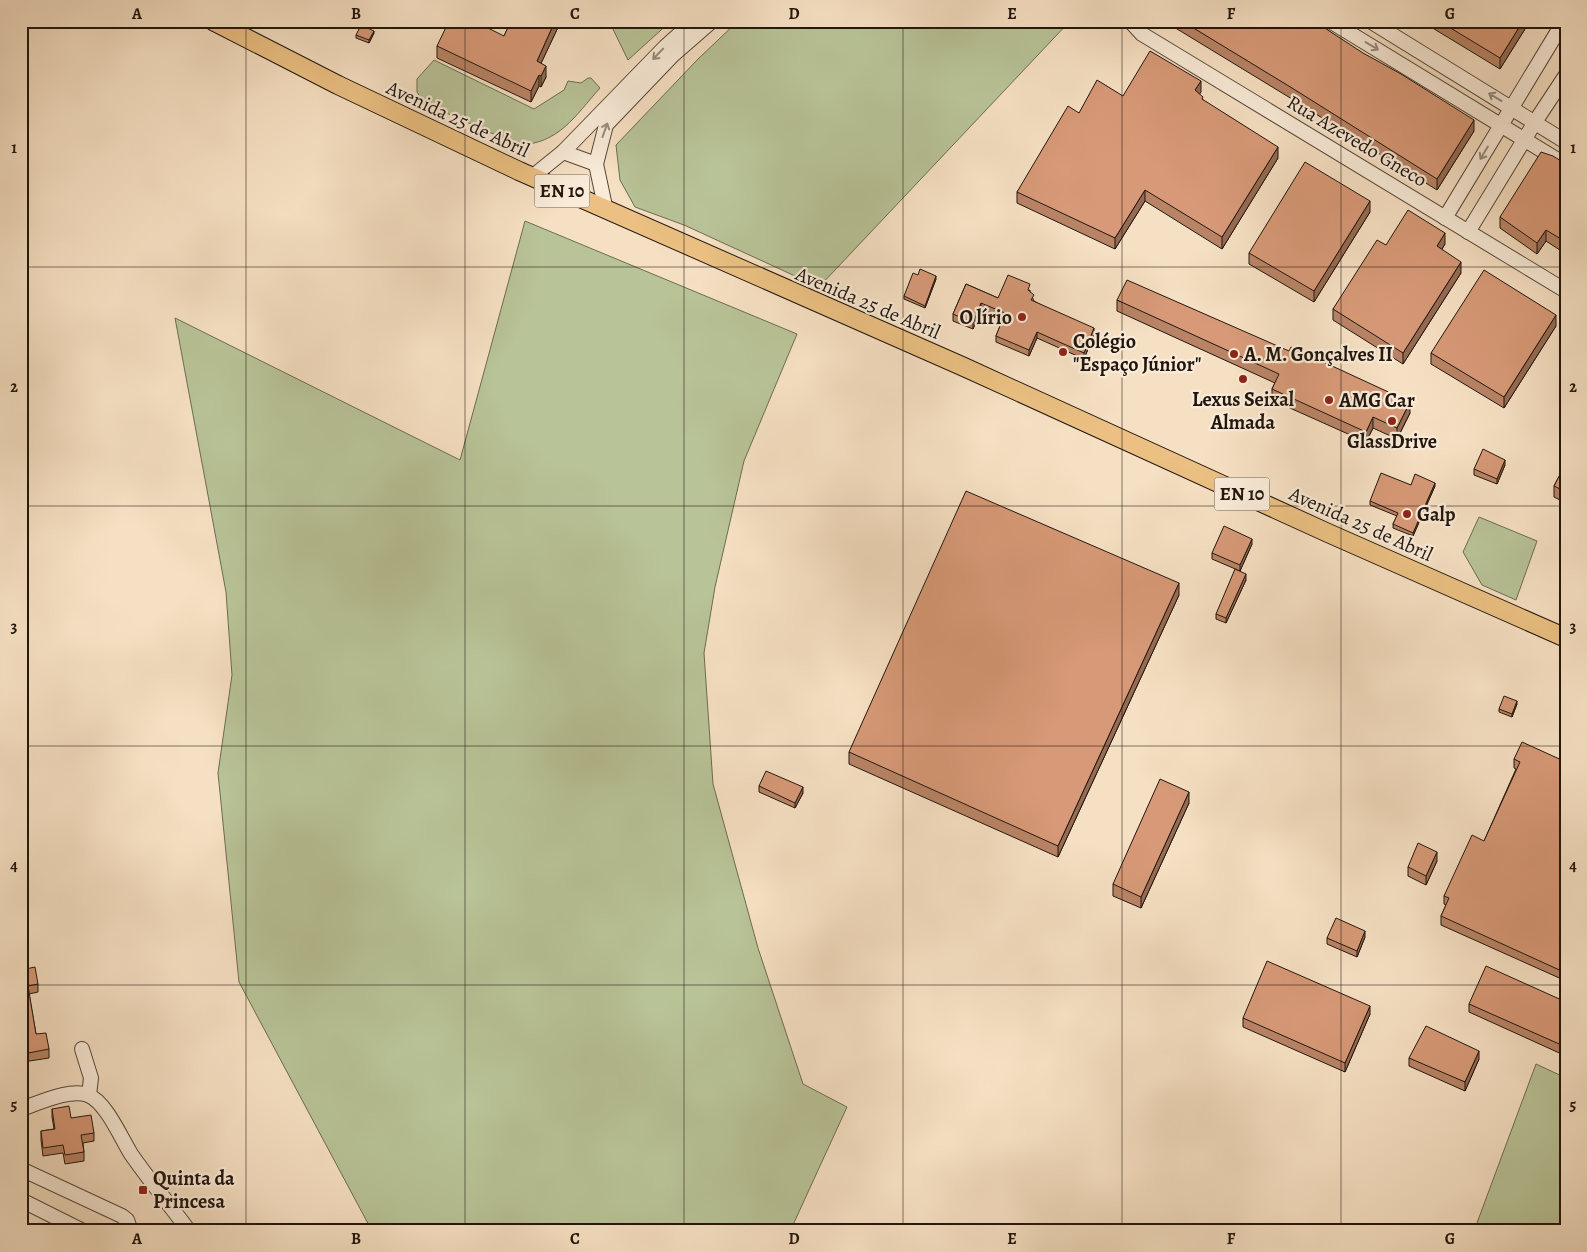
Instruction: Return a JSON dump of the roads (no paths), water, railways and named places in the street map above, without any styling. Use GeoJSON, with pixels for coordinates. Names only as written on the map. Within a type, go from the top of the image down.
{"type":"FeatureCollection","features":[{"type":"Feature","properties":{"kind":"main road","name":"Avenida 25 de Abril"},"geometry":{"type":"LineString","coordinates":[[213,21],[338,85],[606,211],[964,367],[1328,533],[1566,638]]}},
{"type":"Feature","properties":{"kind":"street"},"geometry":{"type":"LineString","coordinates":[[532,177],[563,152],[665,47],[694,21]]}},
{"type":"Feature","properties":{"kind":"street"},"geometry":{"type":"LineString","coordinates":[[606,211],[596,164],[606,125],[673,55],[712,21]]}},
{"type":"Feature","properties":{"kind":"street","name":"Rua Azevedo Gneco"},"geometry":{"type":"LineString","coordinates":[[1130,21],[1142,34],[1566,292]]}},
{"type":"Feature","properties":{"kind":"street"},"geometry":{"type":"LineString","coordinates":[[1330,21],[1566,165]]}},
{"type":"Feature","properties":{"kind":"street"},"geometry":{"type":"LineString","coordinates":[[1370,21],[1566,142]]}},
{"type":"Feature","properties":{"kind":"street"},"geometry":{"type":"LineString","coordinates":[[1445,218],[1564,21]]}},
{"type":"Feature","properties":{"kind":"street"},"geometry":{"type":"LineString","coordinates":[[1468,232],[1535,122],[1566,76]]}},
{"type":"Feature","properties":{"kind":"street"},"geometry":{"type":"LineString","coordinates":[[563,152],[596,164]]}},
{"type":"Feature","properties":{"kind":"street"},"geometry":{"type":"LineString","coordinates":[[82,1050],[91,1078],[89,1095]]}},
{"type":"Feature","properties":{"kind":"street"},"geometry":{"type":"LineString","coordinates":[[21,1109],[67,1094],[89,1095],[103,1108],[131,1154],[189,1231]]}},
{"type":"Feature","properties":{"kind":"street"},"geometry":{"type":"LineString","coordinates":[[21,1169],[122,1216],[127,1220],[131,1231]]}},
{"type":"Feature","properties":{"kind":"street"},"geometry":{"type":"LineString","coordinates":[[21,1200],[83,1231]]}},
{"type":"Feature","properties":{"kind":"place","name":"O lírio"},"geometry":{"type":"Point","coordinates":[1022,317]}},
{"type":"Feature","properties":{"kind":"place","name":"Colégio \"Espaço Júnior\""},"geometry":{"type":"Point","coordinates":[1063,352]}},
{"type":"Feature","properties":{"kind":"place","name":"A. M. Gonçalves II"},"geometry":{"type":"Point","coordinates":[1234,354]}},
{"type":"Feature","properties":{"kind":"place","name":"Lexus Seixal Almada"},"geometry":{"type":"Point","coordinates":[1243,379]}},
{"type":"Feature","properties":{"kind":"place","name":"AMG Car"},"geometry":{"type":"Point","coordinates":[1329,400]}},
{"type":"Feature","properties":{"kind":"place","name":"GlassDrive"},"geometry":{"type":"Point","coordinates":[1392,421]}},
{"type":"Feature","properties":{"kind":"place","name":"Galp"},"geometry":{"type":"Point","coordinates":[1407,514]}},
{"type":"Feature","properties":{"kind":"place","name":"Quinta da Princesa"},"geometry":{"type":"Point","coordinates":[143,1190]}}]}
